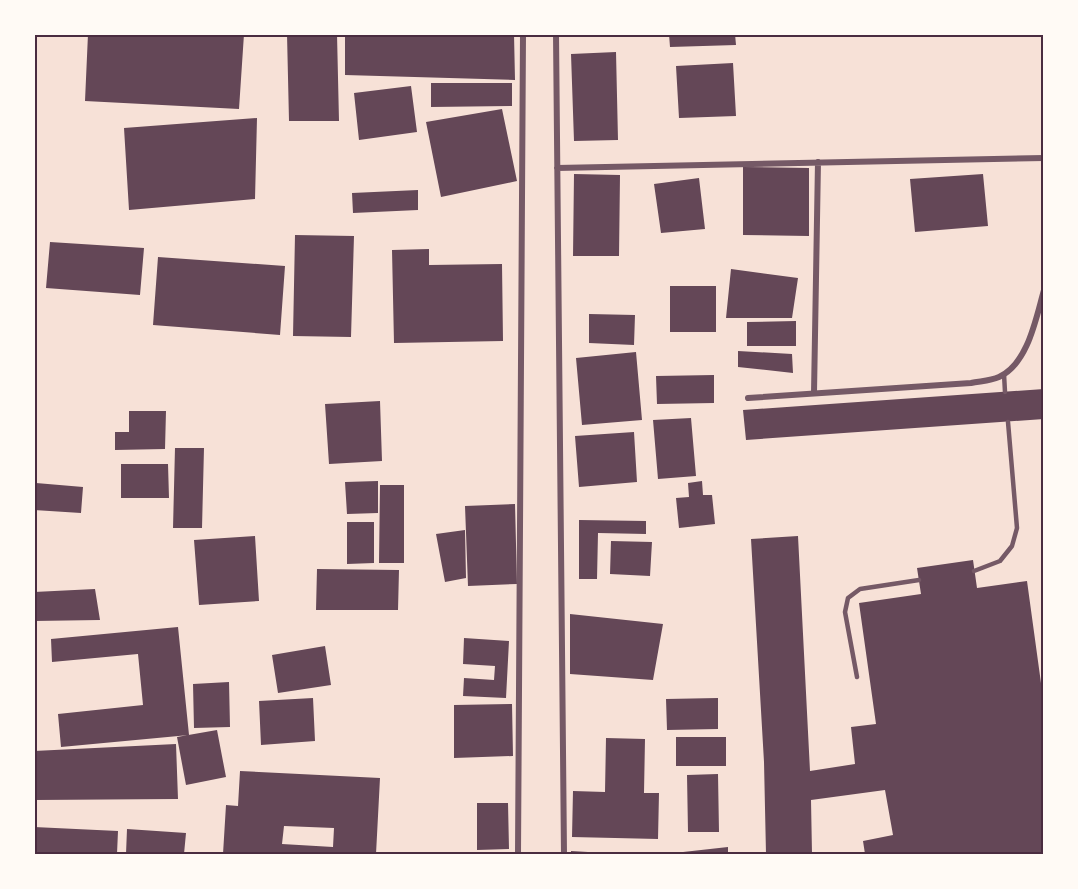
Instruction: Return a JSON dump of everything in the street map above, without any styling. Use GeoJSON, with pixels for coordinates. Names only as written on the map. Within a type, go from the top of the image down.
{"type":"FeatureCollection","features":[{"type":"Feature","properties":{"kind":"street"},"geometry":{"type":"LineString","coordinates":[[518,855],[523,34]]}},
{"type":"Feature","properties":{"kind":"street"},"geometry":{"type":"LineString","coordinates":[[556,34],[564,855]]}},
{"type":"Feature","properties":{"kind":"street"},"geometry":{"type":"LineString","coordinates":[[557,168],[1044,158]]}},
{"type":"Feature","properties":{"kind":"street"},"geometry":{"type":"LineString","coordinates":[[814,393],[818,162]]}},
{"type":"Feature","properties":{"kind":"street"},"geometry":{"type":"LineString","coordinates":[[748,398],[971,383],[995,379],[1012,367],[1021,356],[1029,339],[1044,290]]}},
{"type":"Feature","properties":{"kind":"lane"},"geometry":{"type":"LineString","coordinates":[[1004,374],[1005,392]]}},
{"type":"Feature","properties":{"kind":"lane"},"geometry":{"type":"LineString","coordinates":[[974,571],[1000,561],[1012,546],[1017,528],[1008,422]]}},
{"type":"Feature","properties":{"kind":"lane"},"geometry":{"type":"LineString","coordinates":[[857,677],[846,612],[848,598],[860,589],[919,580]]}},
{"type":"Feature","properties":{"kind":"building"},"geometry":{"type":"Polygon","coordinates":[[[88,34],[244,34],[239,109],[85,101],[88,34]]]}},
{"type":"Feature","properties":{"kind":"building"},"geometry":{"type":"Polygon","coordinates":[[[287,34],[337,34],[339,121],[289,121],[287,34]]]}},
{"type":"Feature","properties":{"kind":"building"},"geometry":{"type":"Polygon","coordinates":[[[345,34],[514,34],[515,80],[345,75],[345,34]]]}},
{"type":"Feature","properties":{"kind":"building"},"geometry":{"type":"Polygon","coordinates":[[[669,34],[735,34],[736,45],[670,47],[669,34]]]}},
{"type":"Feature","properties":{"kind":"building"},"geometry":{"type":"Polygon","coordinates":[[[616,52],[618,140],[574,141],[571,54],[616,52]]]}},
{"type":"Feature","properties":{"kind":"building"},"geometry":{"type":"Polygon","coordinates":[[[733,63],[736,116],[679,118],[676,66],[733,63]]]}},
{"type":"Feature","properties":{"kind":"building"},"geometry":{"type":"Polygon","coordinates":[[[431,83],[512,83],[512,106],[431,107],[431,83]]]}},
{"type":"Feature","properties":{"kind":"building"},"geometry":{"type":"Polygon","coordinates":[[[411,86],[417,132],[359,140],[354,93],[411,86]]]}},
{"type":"Feature","properties":{"kind":"building"},"geometry":{"type":"Polygon","coordinates":[[[502,109],[517,181],[441,197],[426,122],[502,109]]]}},
{"type":"Feature","properties":{"kind":"building"},"geometry":{"type":"Polygon","coordinates":[[[257,118],[255,199],[129,210],[124,128],[257,118]]]}},
{"type":"Feature","properties":{"kind":"building"},"geometry":{"type":"Polygon","coordinates":[[[743,167],[809,168],[809,236],[743,235],[743,167]]]}},
{"type":"Feature","properties":{"kind":"building"},"geometry":{"type":"Polygon","coordinates":[[[574,174],[620,175],[619,256],[573,256],[574,174]]]}},
{"type":"Feature","properties":{"kind":"building"},"geometry":{"type":"Polygon","coordinates":[[[983,174],[988,226],[915,232],[910,179],[983,174]]]}},
{"type":"Feature","properties":{"kind":"building"},"geometry":{"type":"Polygon","coordinates":[[[699,178],[705,229],[661,233],[654,184],[699,178]]]}},
{"type":"Feature","properties":{"kind":"building"},"geometry":{"type":"Polygon","coordinates":[[[418,190],[418,210],[353,213],[352,193],[418,190]]]}},
{"type":"Feature","properties":{"kind":"building"},"geometry":{"type":"Polygon","coordinates":[[[295,235],[354,236],[351,337],[293,336],[295,235]]]}},
{"type":"Feature","properties":{"kind":"building"},"geometry":{"type":"Polygon","coordinates":[[[50,242],[144,248],[140,295],[46,288],[50,242]]]}},
{"type":"Feature","properties":{"kind":"building"},"geometry":{"type":"Polygon","coordinates":[[[429,249],[429,265],[502,264],[503,341],[394,343],[392,250],[429,249]]]}},
{"type":"Feature","properties":{"kind":"building"},"geometry":{"type":"Polygon","coordinates":[[[158,257],[285,266],[280,335],[153,325],[158,257]]]}},
{"type":"Feature","properties":{"kind":"building"},"geometry":{"type":"Polygon","coordinates":[[[731,269],[798,278],[792,318],[726,318],[731,269]]]}},
{"type":"Feature","properties":{"kind":"building"},"geometry":{"type":"Polygon","coordinates":[[[670,286],[716,286],[716,332],[670,332],[670,286]]]}},
{"type":"Feature","properties":{"kind":"building"},"geometry":{"type":"Polygon","coordinates":[[[589,314],[635,315],[634,345],[589,343],[589,314]]]}},
{"type":"Feature","properties":{"kind":"building"},"geometry":{"type":"Polygon","coordinates":[[[796,321],[796,346],[747,346],[747,322],[796,321]]]}},
{"type":"Feature","properties":{"kind":"building"},"geometry":{"type":"Polygon","coordinates":[[[738,351],[792,354],[793,373],[738,367],[738,351]]]}},
{"type":"Feature","properties":{"kind":"building"},"geometry":{"type":"Polygon","coordinates":[[[636,352],[642,420],[582,425],[576,358],[636,352]]]}},
{"type":"Feature","properties":{"kind":"building"},"geometry":{"type":"Polygon","coordinates":[[[714,375],[714,403],[657,404],[656,376],[714,375]]]}},
{"type":"Feature","properties":{"kind":"building"},"geometry":{"type":"Polygon","coordinates":[[[1044,389],[1044,419],[746,440],[743,410],[1044,389]]]}},
{"type":"Feature","properties":{"kind":"building"},"geometry":{"type":"Polygon","coordinates":[[[380,401],[382,461],[329,464],[325,404],[380,401]]]}},
{"type":"Feature","properties":{"kind":"building"},"geometry":{"type":"Polygon","coordinates":[[[129,411],[166,411],[165,449],[115,450],[115,432],[129,432],[129,411]]]}},
{"type":"Feature","properties":{"kind":"building"},"geometry":{"type":"Polygon","coordinates":[[[691,418],[696,476],[658,479],[653,420],[691,418]]]}},
{"type":"Feature","properties":{"kind":"building"},"geometry":{"type":"Polygon","coordinates":[[[634,432],[637,482],[579,487],[575,436],[634,432]]]}},
{"type":"Feature","properties":{"kind":"building"},"geometry":{"type":"Polygon","coordinates":[[[175,448],[204,448],[202,528],[173,528],[175,448]]]}},
{"type":"Feature","properties":{"kind":"building"},"geometry":{"type":"Polygon","coordinates":[[[121,464],[168,464],[169,498],[121,498],[121,464]]]}},
{"type":"Feature","properties":{"kind":"building"},"geometry":{"type":"Polygon","coordinates":[[[378,481],[378,513],[347,514],[345,482],[378,481]]]}},
{"type":"Feature","properties":{"kind":"building"},"geometry":{"type":"Polygon","coordinates":[[[702,481],[703,495],[712,495],[715,524],[679,528],[676,498],[689,497],[688,483],[702,481]]]}},
{"type":"Feature","properties":{"kind":"building"},"geometry":{"type":"Polygon","coordinates":[[[36,483],[83,487],[81,513],[34,510],[36,483]]]}},
{"type":"Feature","properties":{"kind":"building"},"geometry":{"type":"Polygon","coordinates":[[[380,485],[404,485],[404,563],[379,563],[380,485]]]}},
{"type":"Feature","properties":{"kind":"building"},"geometry":{"type":"Polygon","coordinates":[[[515,504],[517,584],[468,586],[465,506],[515,504]]]}},
{"type":"Feature","properties":{"kind":"building"},"geometry":{"type":"Polygon","coordinates":[[[579,520],[646,521],[646,534],[598,533],[597,579],[579,579],[579,520]]]}},
{"type":"Feature","properties":{"kind":"building"},"geometry":{"type":"Polygon","coordinates":[[[347,522],[374,522],[374,563],[347,564],[347,522]]]}},
{"type":"Feature","properties":{"kind":"building"},"geometry":{"type":"Polygon","coordinates":[[[465,530],[466,578],[445,582],[436,534],[465,530]]]}},
{"type":"Feature","properties":{"kind":"building"},"geometry":{"type":"Polygon","coordinates":[[[255,536],[259,601],[199,605],[194,540],[255,536]]]}},
{"type":"Feature","properties":{"kind":"building"},"geometry":{"type":"Polygon","coordinates":[[[798,536],[810,771],[855,764],[851,727],[876,724],[859,603],[921,594],[917,568],[973,560],[977,588],[1027,581],[1044,705],[1044,854],[865,854],[863,841],[893,835],[885,790],[811,800],[812,854],[766,854],[764,762],[751,539],[798,536]]]}},
{"type":"Feature","properties":{"kind":"building"},"geometry":{"type":"Polygon","coordinates":[[[611,541],[652,542],[650,576],[610,574],[611,541]]]}},
{"type":"Feature","properties":{"kind":"building"},"geometry":{"type":"Polygon","coordinates":[[[317,569],[399,570],[398,610],[316,610],[317,569]]]}},
{"type":"Feature","properties":{"kind":"building"},"geometry":{"type":"Polygon","coordinates":[[[95,589],[100,620],[34,621],[34,592],[95,589]]]}},
{"type":"Feature","properties":{"kind":"building"},"geometry":{"type":"Polygon","coordinates":[[[570,614],[663,624],[653,680],[570,674],[570,614]]]}},
{"type":"Feature","properties":{"kind":"building"},"geometry":{"type":"Polygon","coordinates":[[[178,627],[189,735],[61,747],[58,714],[143,705],[138,654],[52,662],[51,639],[178,627]]]}},
{"type":"Feature","properties":{"kind":"building"},"geometry":{"type":"Polygon","coordinates":[[[464,638],[509,641],[506,698],[463,696],[464,678],[494,680],[495,666],[463,664],[464,638]]]}},
{"type":"Feature","properties":{"kind":"building"},"geometry":{"type":"Polygon","coordinates":[[[325,646],[331,685],[278,693],[272,655],[325,646]]]}},
{"type":"Feature","properties":{"kind":"building"},"geometry":{"type":"Polygon","coordinates":[[[229,682],[230,727],[194,728],[193,684],[229,682]]]}},
{"type":"Feature","properties":{"kind":"building"},"geometry":{"type":"Polygon","coordinates":[[[313,698],[315,741],[261,745],[259,701],[313,698]]]}},
{"type":"Feature","properties":{"kind":"building"},"geometry":{"type":"Polygon","coordinates":[[[718,698],[718,729],[667,730],[666,699],[718,698]]]}},
{"type":"Feature","properties":{"kind":"building"},"geometry":{"type":"Polygon","coordinates":[[[512,704],[513,756],[454,758],[454,705],[512,704]]]}},
{"type":"Feature","properties":{"kind":"building"},"geometry":{"type":"Polygon","coordinates":[[[217,730],[226,777],[186,785],[177,737],[217,730]]]}},
{"type":"Feature","properties":{"kind":"building"},"geometry":{"type":"Polygon","coordinates":[[[676,737],[726,737],[726,766],[676,766],[676,737]]]}},
{"type":"Feature","properties":{"kind":"building"},"geometry":{"type":"Polygon","coordinates":[[[606,738],[645,739],[644,793],[659,793],[658,839],[572,837],[573,791],[605,792],[606,738]]]}},
{"type":"Feature","properties":{"kind":"building"},"geometry":{"type":"Polygon","coordinates":[[[176,744],[178,799],[34,800],[34,751],[176,744]]]}},
{"type":"Feature","properties":{"kind":"building"},"geometry":{"type":"Polygon","coordinates":[[[240,771],[380,778],[376,854],[223,854],[226,805],[238,806],[240,771]],[[284,826],[282,844],[333,847],[334,828],[284,826]]]}},
{"type":"Feature","properties":{"kind":"building"},"geometry":{"type":"Polygon","coordinates":[[[718,774],[719,832],[688,832],[687,775],[718,774]]]}},
{"type":"Feature","properties":{"kind":"building"},"geometry":{"type":"Polygon","coordinates":[[[477,803],[508,803],[509,849],[477,850],[477,803]]]}},
{"type":"Feature","properties":{"kind":"building"},"geometry":{"type":"Polygon","coordinates":[[[34,827],[118,831],[117,854],[34,854],[34,827]]]}},
{"type":"Feature","properties":{"kind":"building"},"geometry":{"type":"Polygon","coordinates":[[[127,829],[186,833],[184,854],[126,854],[127,829]]]}},
{"type":"Feature","properties":{"kind":"building"},"geometry":{"type":"Polygon","coordinates":[[[728,847],[728,854],[683,854],[683,852],[728,847]]]}},
{"type":"Feature","properties":{"kind":"building"},"geometry":{"type":"Polygon","coordinates":[[[571,851],[605,853],[605,854],[571,854],[571,851]]]}}]}
